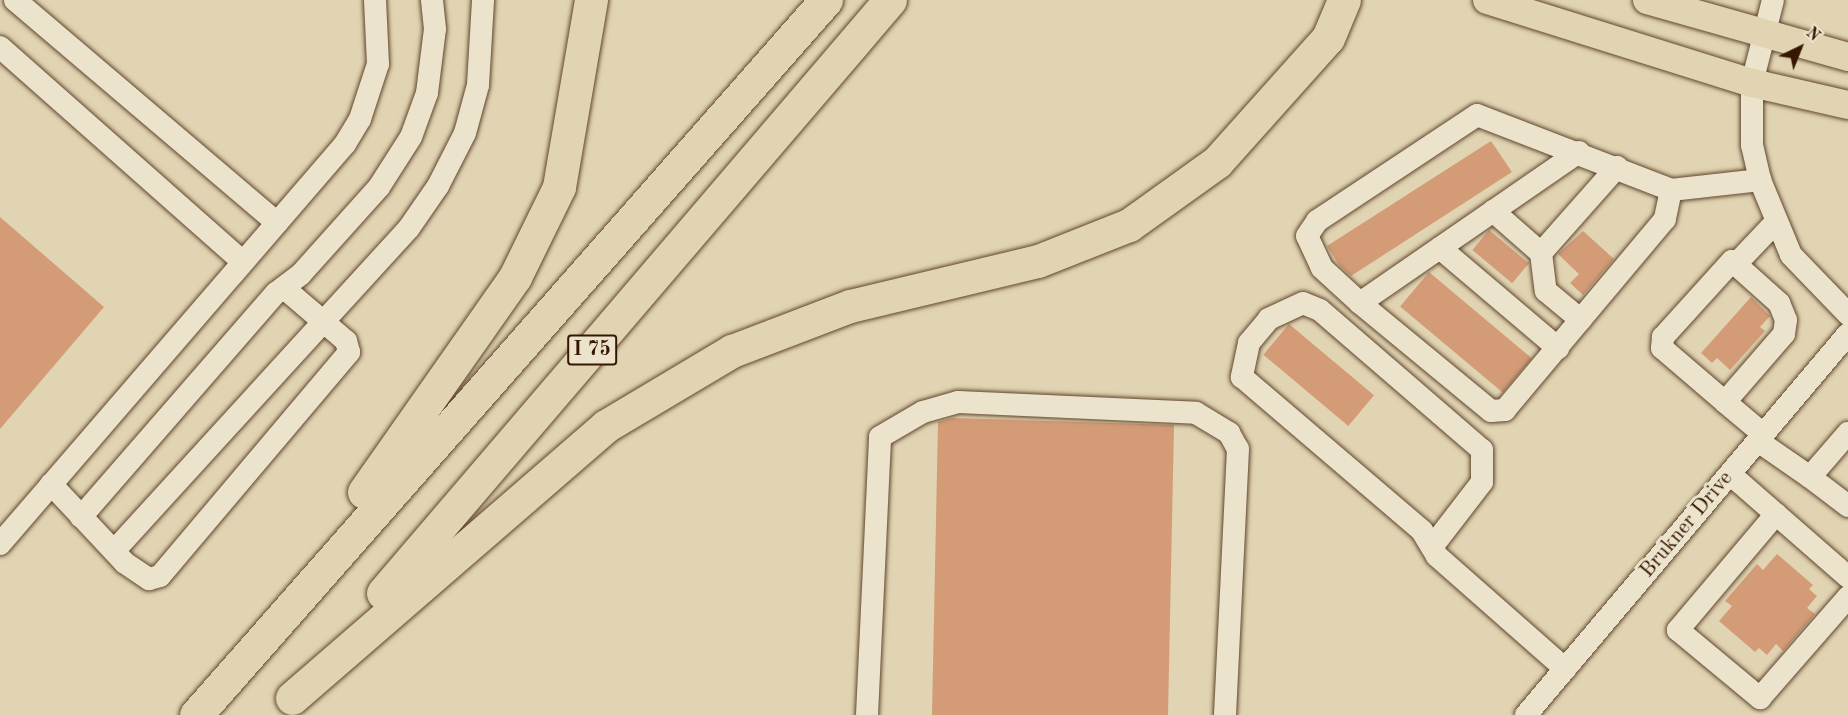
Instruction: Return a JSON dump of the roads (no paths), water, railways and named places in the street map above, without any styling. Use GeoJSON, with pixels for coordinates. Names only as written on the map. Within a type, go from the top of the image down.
{"type":"FeatureCollection","features":[{"type":"Feature","properties":{"kind":"highway"},"geometry":{"type":"LineString","coordinates":[[246,657],[515,277],[559,187],[591,0]]}},
{"type":"Feature","properties":{"kind":"highway","name":"I 75"},"geometry":{"type":"LineString","coordinates":[[196,715],[826,0]]}},
{"type":"Feature","properties":{"kind":"highway","name":"I 75"},"geometry":{"type":"LineString","coordinates":[[285,707],[890,0]]}},
{"type":"Feature","properties":{"kind":"highway"},"geometry":{"type":"LineString","coordinates":[[285,707],[606,426],[732,351],[850,306],[1038,261],[1129,225],[1217,162],[1328,38],[1344,0]]}},
{"type":"Feature","properties":{"kind":"main road"},"geometry":{"type":"LineString","coordinates":[[1487,0],[1752,83],[1848,105]]}},
{"type":"Feature","properties":{"kind":"main road"},"geometry":{"type":"LineString","coordinates":[[1647,0],[1848,57]]}},
{"type":"Feature","properties":{"kind":"street"},"geometry":{"type":"LineString","coordinates":[[15,0],[272,229]]}},
{"type":"Feature","properties":{"kind":"street"},"geometry":{"type":"LineString","coordinates":[[0,544],[272,229],[360,118],[378,64],[375,0]]}},
{"type":"Feature","properties":{"kind":"street"},"geometry":{"type":"LineString","coordinates":[[81,517],[284,288],[378,187],[411,137],[427,93],[435,29],[432,0]]}},
{"type":"Feature","properties":{"kind":"street"},"geometry":{"type":"LineString","coordinates":[[114,551],[410,228],[465,133],[478,85],[483,0]]}},
{"type":"Feature","properties":{"kind":"street"},"geometry":{"type":"LineString","coordinates":[[1773,0],[1752,83],[1752,145],[1760,180],[1774,224],[1791,255],[1848,314]]}},
{"type":"Feature","properties":{"kind":"street"},"geometry":{"type":"LineString","coordinates":[[0,47],[243,262]]}},
{"type":"Feature","properties":{"kind":"street"},"geometry":{"type":"LineString","coordinates":[[1671,190],[1665,219],[1505,410],[1491,411],[1360,303],[1322,268],[1307,236],[1317,221],[1463,119],[1496,119],[1671,190],[1760,180]]}},
{"type":"Feature","properties":{"kind":"street"},"geometry":{"type":"LineString","coordinates":[[1360,303],[1579,152]]}},
{"type":"Feature","properties":{"kind":"street"},"geometry":{"type":"LineString","coordinates":[[1541,253],[1617,167]]}},
{"type":"Feature","properties":{"kind":"street"},"geometry":{"type":"LineString","coordinates":[[1493,212],[1541,253],[1546,291],[1581,320]]}},
{"type":"Feature","properties":{"kind":"street"},"geometry":{"type":"LineString","coordinates":[[1736,264],[1774,224]]}},
{"type":"Feature","properties":{"kind":"street"},"geometry":{"type":"LineString","coordinates":[[1440,248],[1558,348]]}},
{"type":"Feature","properties":{"kind":"street"},"geometry":{"type":"LineString","coordinates":[[1725,402],[1784,334],[1786,320],[1779,303],[1732,261],[1663,337],[1662,348],[1725,402],[1760,438],[1848,506]]}},
{"type":"Feature","properties":{"kind":"street"},"geometry":{"type":"LineString","coordinates":[[51,484],[136,573],[160,576],[344,364],[346,341],[284,288]]}},
{"type":"Feature","properties":{"kind":"street"},"geometry":{"type":"LineString","coordinates":[[1432,548],[1482,482],[1482,450],[1320,310],[1303,303],[1269,319],[1249,343],[1242,377],[1422,531],[1432,548],[1565,669]]}},
{"type":"Feature","properties":{"kind":"street","name":"Brukner Drive"},"geometry":{"type":"LineString","coordinates":[[1526,715],[1848,334]]}},
{"type":"Feature","properties":{"kind":"street"},"geometry":{"type":"LineString","coordinates":[[867,715],[880,437],[923,412],[958,402],[1196,413],[1229,433],[1238,449],[1225,715]]}},
{"type":"Feature","properties":{"kind":"street"},"geometry":{"type":"LineString","coordinates":[[1810,477],[1848,433]]}},
{"type":"Feature","properties":{"kind":"street"},"geometry":{"type":"LineString","coordinates":[[1730,474],[1848,577]]}},
{"type":"Feature","properties":{"kind":"street"},"geometry":{"type":"LineString","coordinates":[[1776,514],[1678,630],[1760,698],[1848,597]]}}]}
